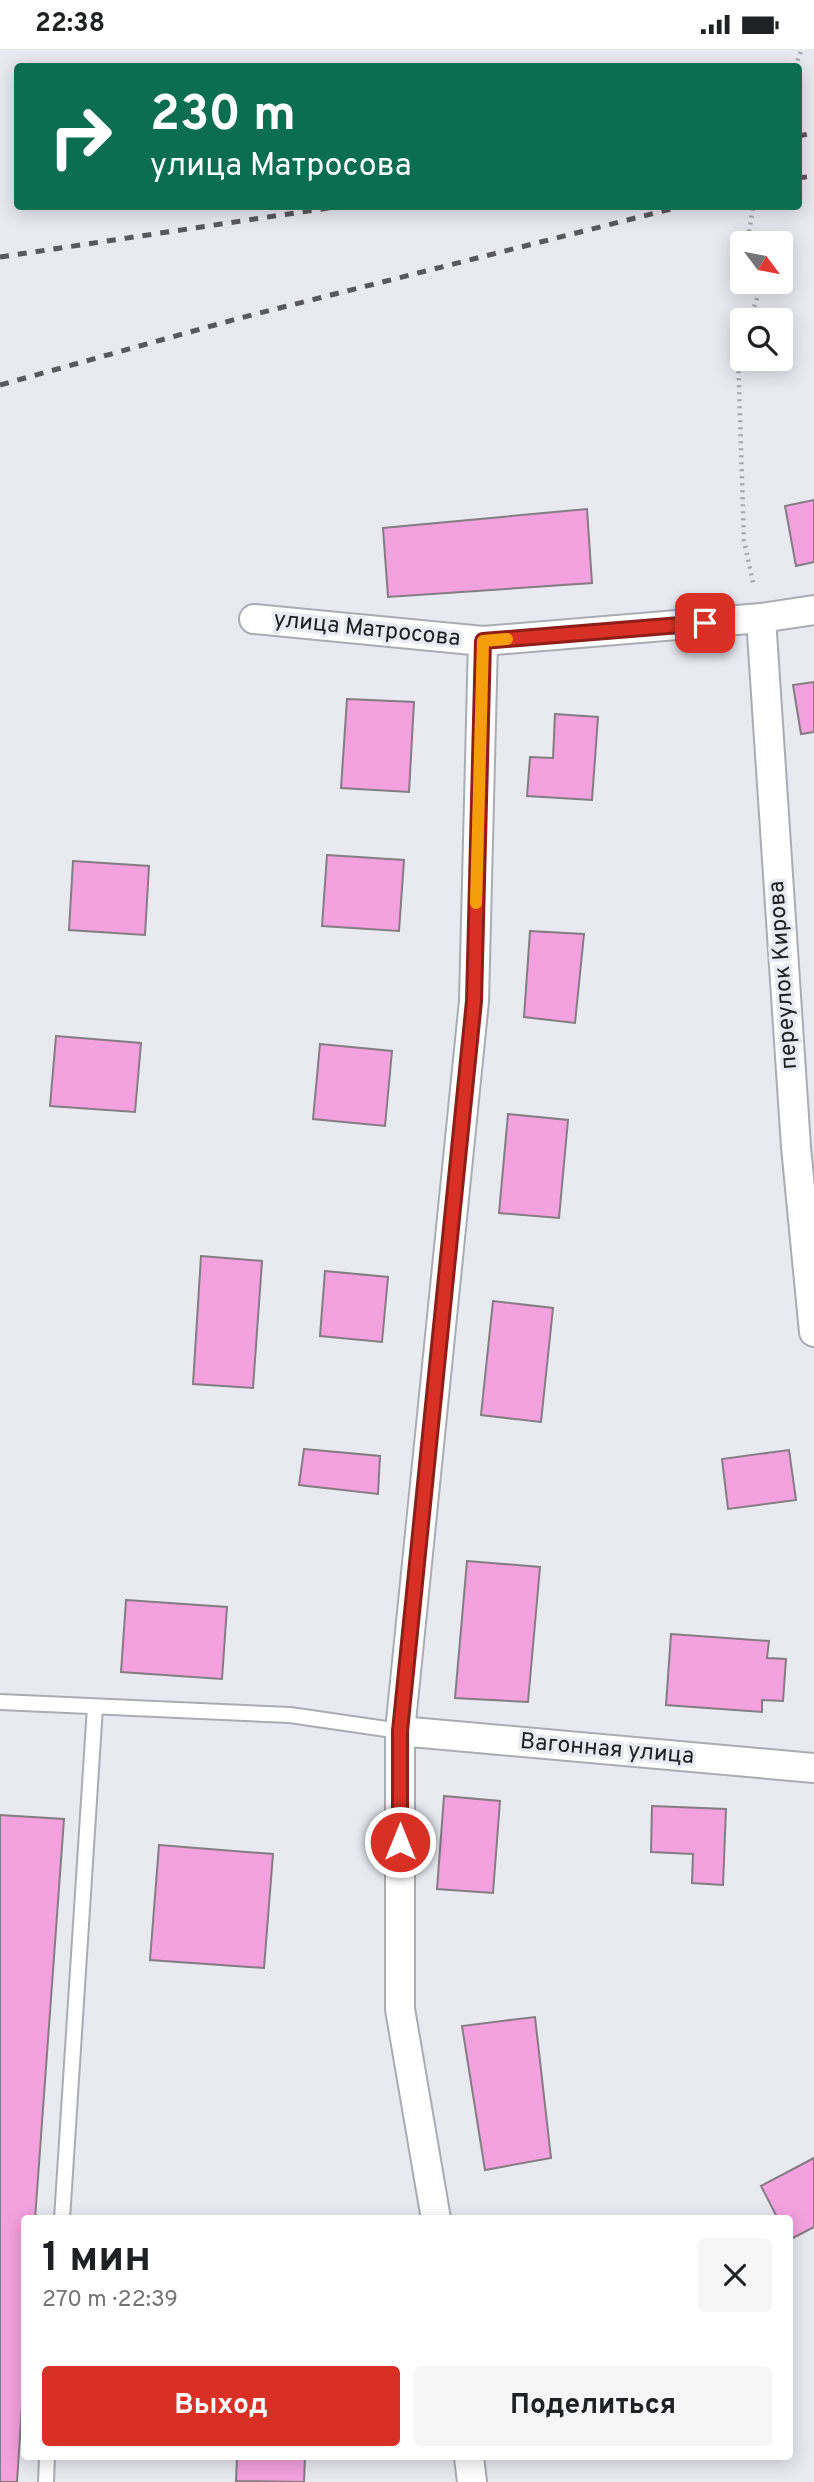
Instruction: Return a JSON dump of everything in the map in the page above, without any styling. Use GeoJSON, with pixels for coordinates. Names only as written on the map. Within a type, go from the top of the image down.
{"type":"FeatureCollection","features":[{"type":"Feature","properties":{"kind":"street","name":"улица Матросова"},"geometry":{"type":"LineString","coordinates":[[254,619],[483,641],[761,618],[814,610]]}},
{"type":"Feature","properties":{"kind":"street","name":"переулок Кирова"},"geometry":{"type":"LineString","coordinates":[[761,618],[805,1145],[814,1332]]}},
{"type":"Feature","properties":{"kind":"street"},"geometry":{"type":"LineString","coordinates":[[435,2215],[400,2009],[400,1731],[474,1001],[483,641]]}},
{"type":"Feature","properties":{"kind":"street","name":"Вагонная улица"},"geometry":{"type":"LineString","coordinates":[[400,1731],[814,1768]]}},
{"type":"Feature","properties":{"kind":"street"},"geometry":{"type":"LineString","coordinates":[[469,2460],[472,2482]]}},
{"type":"Feature","properties":{"kind":"lane"},"geometry":{"type":"LineString","coordinates":[[0,1702],[290,1715],[400,1731]]}},
{"type":"Feature","properties":{"kind":"lane"},"geometry":{"type":"LineString","coordinates":[[62,2215],[95,1707]]}},
{"type":"Feature","properties":{"kind":"lane"},"geometry":{"type":"LineString","coordinates":[[46,2482],[47,2460]]}},
{"type":"Feature","properties":{"kind":"path"},"geometry":{"type":"LineString","coordinates":[[749,231],[753,210]]}},
{"type":"Feature","properties":{"kind":"path"},"geometry":{"type":"LineString","coordinates":[[739,371],[744,541],[761,618]]}},
{"type":"Feature","properties":{"kind":"building"},"geometry":{"type":"Polygon","coordinates":[[[814,500],[814,562],[796,566],[785,506],[814,500]]]}},
{"type":"Feature","properties":{"kind":"building"},"geometry":{"type":"Polygon","coordinates":[[[587,509],[592,583],[388,597],[383,528],[587,509]]]}},
{"type":"Feature","properties":{"kind":"building"},"geometry":{"type":"Polygon","coordinates":[[[814,682],[814,732],[801,734],[793,685],[814,682]]]}},
{"type":"Feature","properties":{"kind":"building"},"geometry":{"type":"Polygon","coordinates":[[[347,699],[414,702],[409,792],[341,788],[347,699]]]}},
{"type":"Feature","properties":{"kind":"building"},"geometry":{"type":"Polygon","coordinates":[[[555,714],[598,717],[592,800],[527,796],[530,757],[553,758],[555,714]]]}},
{"type":"Feature","properties":{"kind":"building"},"geometry":{"type":"Polygon","coordinates":[[[327,855],[404,860],[399,931],[322,926],[327,855]]]}},
{"type":"Feature","properties":{"kind":"building"},"geometry":{"type":"Polygon","coordinates":[[[73,861],[149,866],[145,935],[69,930],[73,861]]]}},
{"type":"Feature","properties":{"kind":"building"},"geometry":{"type":"Polygon","coordinates":[[[530,931],[584,934],[575,1023],[524,1017],[530,931]]]}},
{"type":"Feature","properties":{"kind":"building"},"geometry":{"type":"Polygon","coordinates":[[[56,1036],[141,1043],[135,1112],[50,1106],[56,1036]]]}},
{"type":"Feature","properties":{"kind":"building"},"geometry":{"type":"Polygon","coordinates":[[[320,1044],[392,1051],[385,1126],[313,1119],[320,1044]]]}},
{"type":"Feature","properties":{"kind":"building"},"geometry":{"type":"Polygon","coordinates":[[[508,1114],[568,1120],[559,1218],[499,1213],[508,1114]]]}},
{"type":"Feature","properties":{"kind":"building"},"geometry":{"type":"Polygon","coordinates":[[[201,1256],[262,1261],[253,1388],[193,1384],[201,1256]]]}},
{"type":"Feature","properties":{"kind":"building"},"geometry":{"type":"Polygon","coordinates":[[[325,1271],[388,1277],[382,1342],[320,1336],[325,1271]]]}},
{"type":"Feature","properties":{"kind":"building"},"geometry":{"type":"Polygon","coordinates":[[[493,1301],[553,1308],[541,1422],[481,1415],[493,1301]]]}},
{"type":"Feature","properties":{"kind":"building"},"geometry":{"type":"Polygon","coordinates":[[[304,1449],[380,1456],[378,1494],[299,1485],[304,1449]]]}},
{"type":"Feature","properties":{"kind":"building"},"geometry":{"type":"Polygon","coordinates":[[[789,1450],[796,1500],[728,1509],[722,1459],[789,1450]]]}},
{"type":"Feature","properties":{"kind":"building"},"geometry":{"type":"Polygon","coordinates":[[[467,1561],[540,1567],[528,1702],[455,1698],[467,1561]]]}},
{"type":"Feature","properties":{"kind":"building"},"geometry":{"type":"Polygon","coordinates":[[[126,1600],[227,1607],[222,1679],[121,1672],[126,1600]]]}},
{"type":"Feature","properties":{"kind":"building"},"geometry":{"type":"Polygon","coordinates":[[[671,1634],[769,1641],[767,1658],[786,1659],[783,1701],[762,1700],[762,1712],[666,1705],[671,1634]]]}},
{"type":"Feature","properties":{"kind":"building"},"geometry":{"type":"Polygon","coordinates":[[[444,1796],[500,1801],[493,1893],[437,1889],[444,1796]]]}},
{"type":"Feature","properties":{"kind":"building"},"geometry":{"type":"Polygon","coordinates":[[[652,1806],[726,1809],[723,1885],[692,1883],[693,1854],[651,1852],[652,1806]]]}},
{"type":"Feature","properties":{"kind":"building"},"geometry":{"type":"Polygon","coordinates":[[[0,1815],[64,1819],[35,2215],[21,2215],[21,2421],[17,2482],[0,2482],[0,1815]]]}},
{"type":"Feature","properties":{"kind":"building"},"geometry":{"type":"Polygon","coordinates":[[[159,1845],[273,1854],[264,1968],[150,1960],[159,1845]]]}},
{"type":"Feature","properties":{"kind":"building"},"geometry":{"type":"Polygon","coordinates":[[[535,2017],[551,2158],[485,2170],[462,2026],[535,2017]]]}},
{"type":"Feature","properties":{"kind":"building"},"geometry":{"type":"Polygon","coordinates":[[[814,2158],[814,2227],[793,2238],[793,2215],[776,2215],[761,2186],[814,2158]]]}},
{"type":"Feature","properties":{"kind":"building"},"geometry":{"type":"Polygon","coordinates":[[[237,2460],[305,2460],[304,2482],[236,2481],[237,2460]]]}},
{"type":"Feature","properties":{"kind":"railway"},"geometry":{"type":"LineString","coordinates":[[802,135],[814,133]]}},
{"type":"Feature","properties":{"kind":"railway"},"geometry":{"type":"LineString","coordinates":[[802,178],[814,176]]}},
{"type":"Feature","properties":{"kind":"railway"},"geometry":{"type":"LineString","coordinates":[[0,257],[315,210]]}},
{"type":"Feature","properties":{"kind":"railway"},"geometry":{"type":"LineString","coordinates":[[0,385],[240,318],[667,210]]}},
{"type":"Feature","properties":{"kind":"slow traffic"},"geometry":{"type":"LineString","coordinates":[[476,903],[483,641],[507,639]]}},
{"type":"Feature","properties":{"kind":"route"},"geometry":{"type":"LineString","coordinates":[[400,1842],[400,1731],[474,1001],[483,641],[705,623]]}}]}
